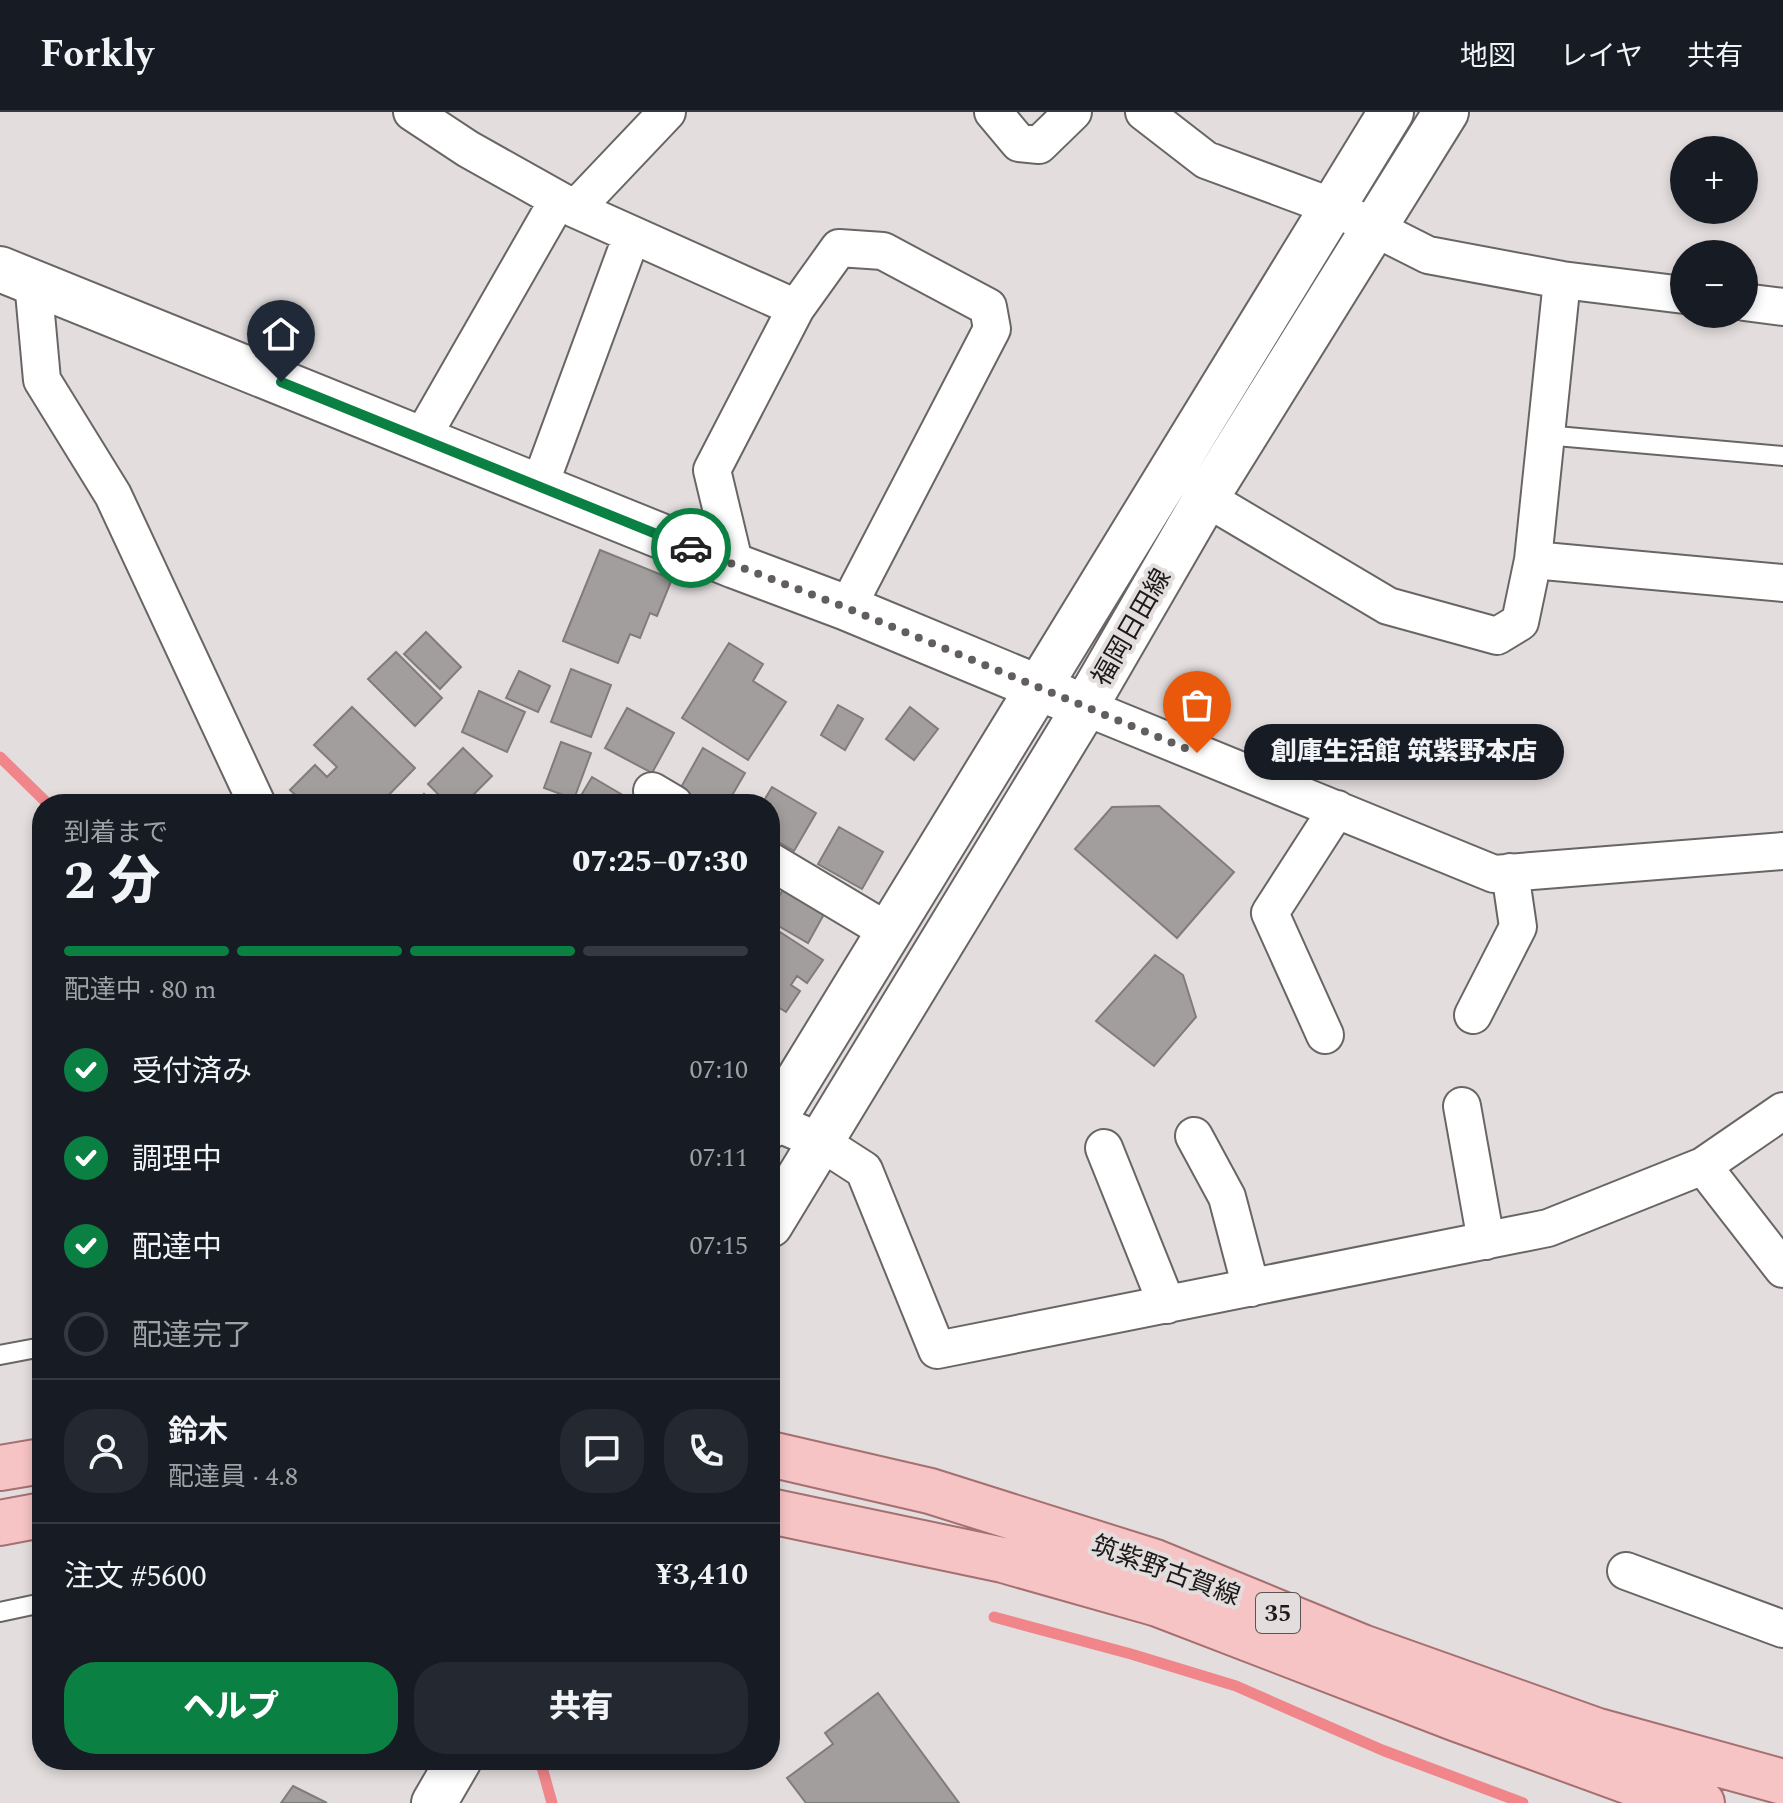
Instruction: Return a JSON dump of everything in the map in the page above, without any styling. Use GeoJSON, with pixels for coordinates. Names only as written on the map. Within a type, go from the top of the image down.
{"type":"FeatureCollection","features":[{"type":"Feature","properties":{"kind":"main road","name":"福岡日田線"},"geometry":{"type":"LineString","coordinates":[[780,1108],[1040,689],[1391,112]]}},
{"type":"Feature","properties":{"kind":"main road","name":"福岡日田線"},"geometry":{"type":"LineString","coordinates":[[780,1208],[1085,707],[1206,498],[1446,112]]}},
{"type":"Feature","properties":{"kind":"main road"},"geometry":{"type":"LineString","coordinates":[[16,275],[735,566],[847,608],[1085,707]]}},
{"type":"Feature","properties":{"kind":"main road","name":"筑紫野古賀線"},"geometry":{"type":"LineString","coordinates":[[780,1456],[930,1491],[1155,1562],[1362,1647],[1598,1731],[1783,1782]]}},
{"type":"Feature","properties":{"kind":"main road"},"geometry":{"type":"LineString","coordinates":[[0,1468],[32,1463]]}},
{"type":"Feature","properties":{"kind":"main road","name":"筑紫野古賀線"},"geometry":{"type":"LineString","coordinates":[[780,1513],[1003,1560],[1158,1604],[1457,1719],[1638,1785],[1702,1803]]}},
{"type":"Feature","properties":{"kind":"main road"},"geometry":{"type":"LineString","coordinates":[[0,1523],[32,1517]]}},
{"type":"Feature","properties":{"kind":"main road"},"geometry":{"type":"LineString","coordinates":[[434,1803],[453,1770]]}},
{"type":"Feature","properties":{"kind":"street"},"geometry":{"type":"LineString","coordinates":[[412,112],[468,149],[566,204],[796,308]]}},
{"type":"Feature","properties":{"kind":"street"},"geometry":{"type":"LineString","coordinates":[[421,439],[566,204],[667,112]]}},
{"type":"Feature","properties":{"kind":"street"},"geometry":{"type":"LineString","coordinates":[[993,112],[1019,143],[1039,145],[1073,112]]}},
{"type":"Feature","properties":{"kind":"street"},"geometry":{"type":"LineString","coordinates":[[1144,112],[1206,160],[1333,207],[1428,255],[1562,280],[1670,293]]}},
{"type":"Feature","properties":{"kind":"street"},"geometry":{"type":"LineString","coordinates":[[539,487],[632,235]]}},
{"type":"Feature","properties":{"kind":"street"},"geometry":{"type":"LineString","coordinates":[[735,566],[712,470],[796,308],[839,248],[883,251],[988,307],[992,329],[847,608]]}},
{"type":"Feature","properties":{"kind":"street"},"geometry":{"type":"LineString","coordinates":[[16,275],[42,380],[113,495],[252,794]]}},
{"type":"Feature","properties":{"kind":"street"},"geometry":{"type":"LineString","coordinates":[[1206,498],[1388,606],[1497,636],[1520,622],[1533,560],[1562,280]]}},
{"type":"Feature","properties":{"kind":"street"},"geometry":{"type":"LineString","coordinates":[[1758,304],[1783,307]]}},
{"type":"Feature","properties":{"kind":"street"},"geometry":{"type":"LineString","coordinates":[[1533,560],[1783,583]]}},
{"type":"Feature","properties":{"kind":"street"},"geometry":{"type":"LineString","coordinates":[[1085,707],[1494,874],[1783,851]]}},
{"type":"Feature","properties":{"kind":"street"},"geometry":{"type":"LineString","coordinates":[[1325,1035],[1270,913],[1337,809]]}},
{"type":"Feature","properties":{"kind":"street"},"geometry":{"type":"LineString","coordinates":[[780,867],[889,932]]}},
{"type":"Feature","properties":{"kind":"street"},"geometry":{"type":"LineString","coordinates":[[1473,1015],[1518,927],[1510,872]]}},
{"type":"Feature","properties":{"kind":"street"},"geometry":{"type":"LineString","coordinates":[[1462,1106],[1486,1241]]}},
{"type":"Feature","properties":{"kind":"street"},"geometry":{"type":"LineString","coordinates":[[780,1126],[819,1141],[864,1170],[937,1350],[1548,1228],[1703,1166],[1783,1111]]}},
{"type":"Feature","properties":{"kind":"street"},"geometry":{"type":"LineString","coordinates":[[1194,1136],[1227,1197],[1251,1288]]}},
{"type":"Feature","properties":{"kind":"street"},"geometry":{"type":"LineString","coordinates":[[1104,1148],[1167,1305]]}},
{"type":"Feature","properties":{"kind":"street"},"geometry":{"type":"LineString","coordinates":[[1703,1166],[1783,1269]]}},
{"type":"Feature","properties":{"kind":"street"},"geometry":{"type":"LineString","coordinates":[[1626,1571],[1783,1629]]}},
{"type":"Feature","properties":{"kind":"lane"},"geometry":{"type":"LineString","coordinates":[[1545,435],[1783,456]]}},
{"type":"Feature","properties":{"kind":"lane"},"geometry":{"type":"LineString","coordinates":[[0,1355],[32,1349]]}},
{"type":"Feature","properties":{"kind":"lane"},"geometry":{"type":"LineString","coordinates":[[0,1612],[32,1605]]}},
{"type":"Feature","properties":{"kind":"building"},"geometry":{"type":"Polygon","coordinates":[[[600,550],[672,579],[657,616],[650,613],[640,638],[630,634],[618,663],[563,641],[600,550]]]}},
{"type":"Feature","properties":{"kind":"building"},"geometry":{"type":"Polygon","coordinates":[[[426,632],[461,667],[440,689],[404,654],[426,632]]]}},
{"type":"Feature","properties":{"kind":"building"},"geometry":{"type":"Polygon","coordinates":[[[729,643],[763,664],[753,681],[786,702],[748,760],[682,718],[729,643]]]}},
{"type":"Feature","properties":{"kind":"building"},"geometry":{"type":"Polygon","coordinates":[[[396,652],[442,698],[415,726],[368,679],[396,652]]]}},
{"type":"Feature","properties":{"kind":"building"},"geometry":{"type":"Polygon","coordinates":[[[571,669],[611,685],[591,737],[551,722],[571,669]]]}},
{"type":"Feature","properties":{"kind":"building"},"geometry":{"type":"Polygon","coordinates":[[[519,671],[550,686],[538,712],[506,698],[519,671]]]}},
{"type":"Feature","properties":{"kind":"building"},"geometry":{"type":"Polygon","coordinates":[[[479,691],[525,712],[507,752],[462,732],[479,691]]]}},
{"type":"Feature","properties":{"kind":"building"},"geometry":{"type":"Polygon","coordinates":[[[838,705],[863,719],[845,750],[821,735],[838,705]]]}},
{"type":"Feature","properties":{"kind":"building"},"geometry":{"type":"Polygon","coordinates":[[[352,707],[415,768],[390,794],[294,794],[290,790],[315,765],[327,777],[337,767],[314,745],[352,707]]]}},
{"type":"Feature","properties":{"kind":"building"},"geometry":{"type":"Polygon","coordinates":[[[910,707],[938,729],[914,760],[886,739],[910,707]]]}},
{"type":"Feature","properties":{"kind":"building"},"geometry":{"type":"Polygon","coordinates":[[[627,708],[674,733],[652,773],[605,748],[627,708]]]}},
{"type":"Feature","properties":{"kind":"building"},"geometry":{"type":"Polygon","coordinates":[[[561,742],[591,753],[576,794],[560,794],[544,788],[561,742]]]}},
{"type":"Feature","properties":{"kind":"building"},"geometry":{"type":"Polygon","coordinates":[[[463,748],[492,776],[474,794],[438,794],[428,784],[463,748]]]}},
{"type":"Feature","properties":{"kind":"building"},"geometry":{"type":"Polygon","coordinates":[[[703,748],[745,773],[733,794],[689,794],[680,789],[703,748]]]}},
{"type":"Feature","properties":{"kind":"building"},"geometry":{"type":"Polygon","coordinates":[[[592,777],[621,794],[582,794],[592,777]]]}},
{"type":"Feature","properties":{"kind":"building"},"geometry":{"type":"Polygon","coordinates":[[[772,787],[816,813],[794,851],[780,843],[780,794],[768,794],[772,787]]]}},
{"type":"Feature","properties":{"kind":"building"},"geometry":{"type":"Polygon","coordinates":[[[1159,806],[1234,872],[1177,938],[1075,849],[1112,807],[1159,806]]]}},
{"type":"Feature","properties":{"kind":"building"},"geometry":{"type":"Polygon","coordinates":[[[839,827],[883,852],[862,889],[818,864],[839,827]]]}},
{"type":"Feature","properties":{"kind":"building"},"geometry":{"type":"Polygon","coordinates":[[[786,884],[828,907],[808,943],[780,927],[780,894],[786,884]]]}},
{"type":"Feature","properties":{"kind":"building"},"geometry":{"type":"Polygon","coordinates":[[[780,932],[823,960],[807,983],[797,976],[791,985],[800,991],[786,1012],[780,1008],[780,932]]]}},
{"type":"Feature","properties":{"kind":"building"},"geometry":{"type":"Polygon","coordinates":[[[1155,955],[1183,975],[1196,1017],[1154,1066],[1096,1021],[1155,955]]]}},
{"type":"Feature","properties":{"kind":"building"},"geometry":{"type":"Polygon","coordinates":[[[878,1693],[959,1803],[806,1803],[787,1778],[833,1744],[825,1733],[878,1693]]]}},
{"type":"Feature","properties":{"kind":"building"},"geometry":{"type":"Polygon","coordinates":[[[293,1786],[327,1803],[281,1803],[293,1786]]]}},
{"type":"Feature","properties":{"kind":"waterway"},"geometry":{"type":"LineString","coordinates":[[0,757],[38,794]]}},
{"type":"Feature","properties":{"kind":"waterway"},"geometry":{"type":"LineString","coordinates":[[994,1617],[1236,1686],[1382,1750],[1523,1803]]}},
{"type":"Feature","properties":{"kind":"waterway"},"geometry":{"type":"LineString","coordinates":[[543,1770],[552,1803]]}},
{"type":"Feature","properties":{"kind":"way so far"},"geometry":{"type":"LineString","coordinates":[[691,548],[847,608],[1197,753]]}},
{"type":"Feature","properties":{"kind":"place","name":"創庫生活館 筑紫野本店"},"geometry":{"type":"Point","coordinates":[1197,753]}},
{"type":"Feature","properties":{"kind":"route"},"geometry":{"type":"LineString","coordinates":[[281,382],[691,548]]}}]}
